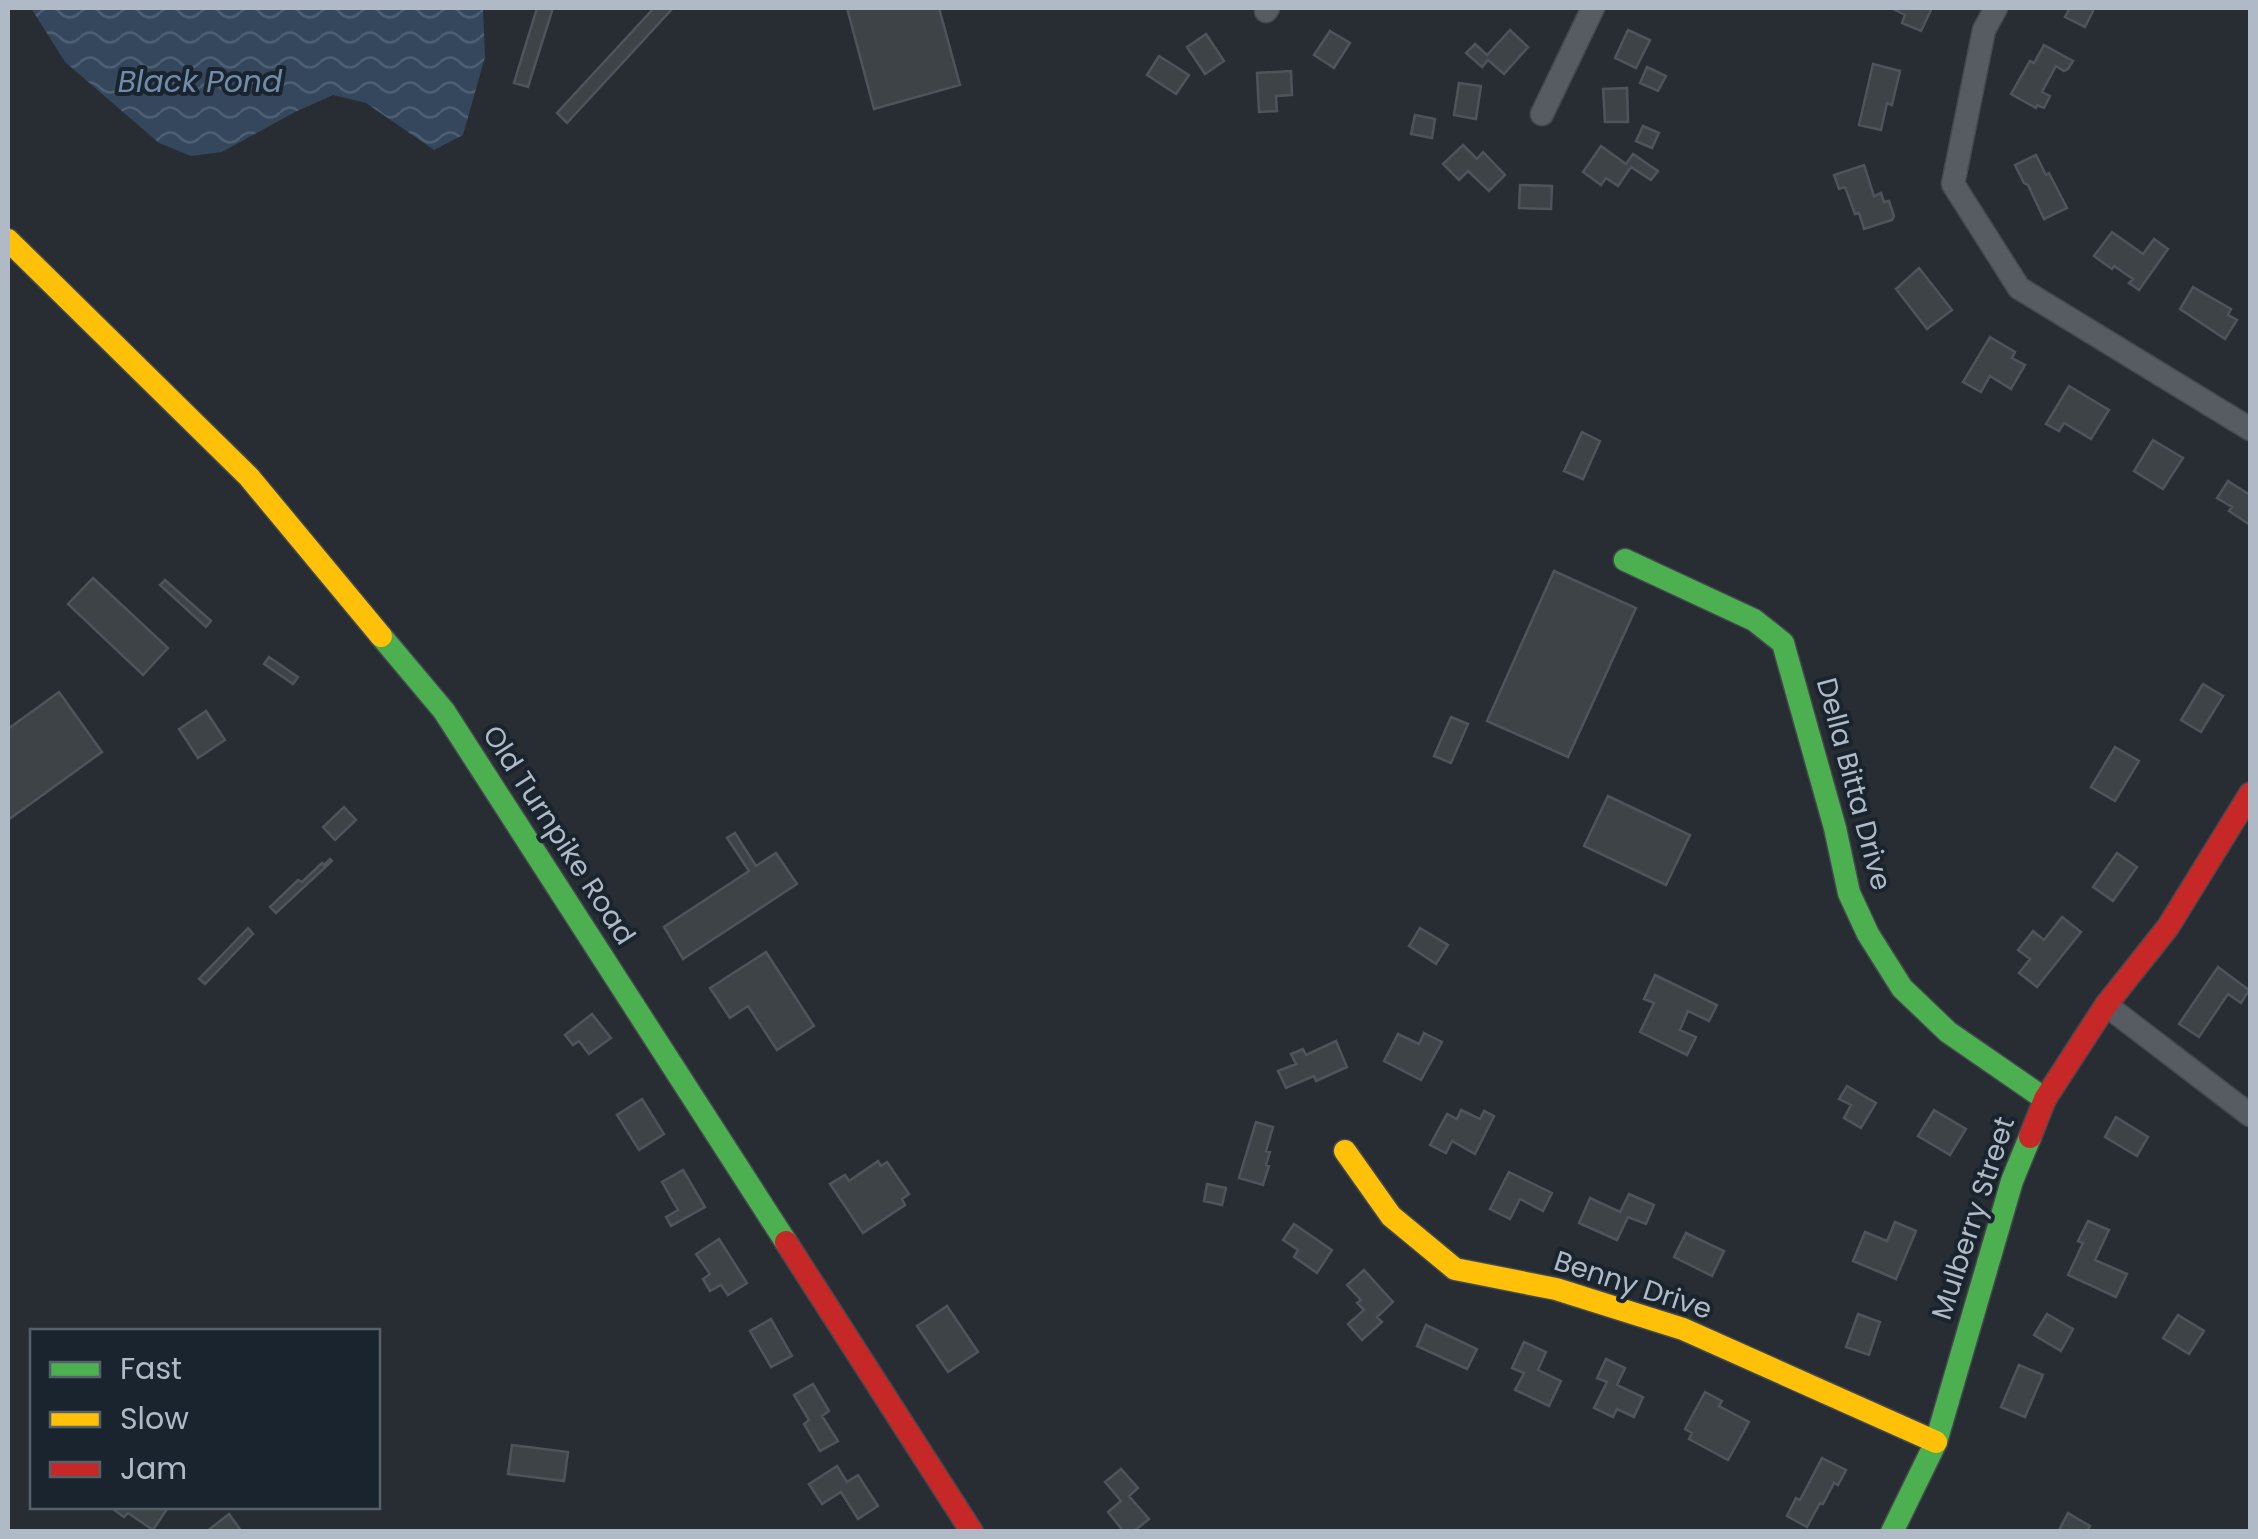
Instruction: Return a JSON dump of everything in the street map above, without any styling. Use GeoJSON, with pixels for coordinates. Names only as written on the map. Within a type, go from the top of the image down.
{"type":"FeatureCollection","features":[{"type":"Feature","properties":{"kind":"street"},"geometry":{"type":"LineString","coordinates":[[1542,114],[1593,8]]}},
{"type":"Feature","properties":{"kind":"street"},"geometry":{"type":"LineString","coordinates":[[1996,8],[1984,30],[1953,184],[2020,288],[2250,429]]}},
{"type":"Feature","properties":{"kind":"street","name":"Old Turnpike Road"},"geometry":{"type":"LineString","coordinates":[[8,240],[249,477],[444,712],[972,1532]]}},
{"type":"Feature","properties":{"kind":"street","name":"Della Bitta Drive"},"geometry":{"type":"LineString","coordinates":[[1625,560],[1754,620],[1782,643],[1821,775],[1849,893],[1868,934],[1902,988],[1948,1032],[2045,1100]]}},
{"type":"Feature","properties":{"kind":"street","name":"Mulberry Street"},"geometry":{"type":"LineString","coordinates":[[1892,1532],[1936,1442],[2012,1181],[2045,1100],[2106,1005],[2168,926],[2250,794]]}},
{"type":"Feature","properties":{"kind":"street"},"geometry":{"type":"LineString","coordinates":[[2106,1005],[2250,1115]]}},
{"type":"Feature","properties":{"kind":"street","name":"Benny Drive"},"geometry":{"type":"LineString","coordinates":[[1345,1151],[1391,1216],[1455,1269],[1556,1290],[1683,1329],[1936,1442]]}},
{"type":"Feature","properties":{"kind":"water","name":"Black Pond"},"geometry":{"type":"Polygon","coordinates":[[[31,8],[483,8],[485,57],[463,135],[434,150],[366,103],[333,95],[222,152],[191,156],[159,143],[65,62],[31,8]]]}},
{"type":"Feature","properties":{"kind":"building"},"geometry":{"type":"Polygon","coordinates":[[[537,8],[553,8],[528,87],[514,83],[537,8]]]}},
{"type":"Feature","properties":{"kind":"building"},"geometry":{"type":"Polygon","coordinates":[[[654,8],[673,8],[567,123],[557,113],[654,8]]]}},
{"type":"Feature","properties":{"kind":"building"},"geometry":{"type":"Polygon","coordinates":[[[847,8],[939,8],[960,85],[874,109],[847,8]]]}},
{"type":"Feature","properties":{"kind":"building"},"geometry":{"type":"Polygon","coordinates":[[[1894,8],[1932,8],[1921,31],[1902,23],[1905,15],[1894,8]]]}},
{"type":"Feature","properties":{"kind":"building"},"geometry":{"type":"Polygon","coordinates":[[[2070,8],[2091,8],[2085,27],[2065,17],[2070,8]]]}},
{"type":"Feature","properties":{"kind":"building"},"geometry":{"type":"Polygon","coordinates":[[[1510,30],[1528,47],[1504,74],[1488,60],[1482,67],[1466,53],[1475,44],[1487,55],[1510,30]]]}},
{"type":"Feature","properties":{"kind":"building"},"geometry":{"type":"Polygon","coordinates":[[[1628,30],[1650,40],[1636,68],[1615,58],[1628,30]]]}},
{"type":"Feature","properties":{"kind":"building"},"geometry":{"type":"Polygon","coordinates":[[[1330,31],[1350,43],[1334,68],[1314,55],[1330,31]]]}},
{"type":"Feature","properties":{"kind":"building"},"geometry":{"type":"Polygon","coordinates":[[[1206,34],[1224,61],[1205,74],[1187,47],[1206,34]]]}},
{"type":"Feature","properties":{"kind":"building"},"geometry":{"type":"Polygon","coordinates":[[[2044,45],[2073,61],[2064,71],[2056,66],[2042,92],[2050,96],[2044,108],[2036,108],[2011,94],[2044,45]]]}},
{"type":"Feature","properties":{"kind":"building"},"geometry":{"type":"Polygon","coordinates":[[[1159,56],[1189,75],[1176,94],[1147,75],[1159,56]]]}},
{"type":"Feature","properties":{"kind":"building"},"geometry":{"type":"Polygon","coordinates":[[[1873,64],[1900,71],[1881,130],[1859,125],[1873,64]]]}},
{"type":"Feature","properties":{"kind":"building"},"geometry":{"type":"Polygon","coordinates":[[[1647,67],[1666,76],[1658,91],[1640,83],[1647,67]]]}},
{"type":"Feature","properties":{"kind":"building"},"geometry":{"type":"Polygon","coordinates":[[[1291,71],[1292,95],[1276,96],[1277,111],[1259,112],[1257,73],[1291,71]]]}},
{"type":"Feature","properties":{"kind":"building"},"geometry":{"type":"Polygon","coordinates":[[[1459,83],[1481,86],[1476,119],[1454,115],[1459,83]]]}},
{"type":"Feature","properties":{"kind":"building"},"geometry":{"type":"Polygon","coordinates":[[[1627,88],[1628,122],[1605,122],[1603,89],[1627,88]]]}},
{"type":"Feature","properties":{"kind":"building"},"geometry":{"type":"Polygon","coordinates":[[[1415,115],[1435,119],[1432,138],[1411,134],[1415,115]]]}},
{"type":"Feature","properties":{"kind":"building"},"geometry":{"type":"Polygon","coordinates":[[[1643,126],[1659,133],[1652,148],[1636,141],[1643,126]]]}},
{"type":"Feature","properties":{"kind":"building"},"geometry":{"type":"Polygon","coordinates":[[[1463,145],[1477,159],[1483,152],[1505,175],[1489,191],[1468,171],[1459,180],[1443,164],[1463,145]]]}},
{"type":"Feature","properties":{"kind":"building"},"geometry":{"type":"Polygon","coordinates":[[[1601,146],[1626,164],[1633,154],[1658,171],[1651,180],[1631,167],[1618,186],[1606,178],[1601,185],[1583,172],[1601,146]]]}},
{"type":"Feature","properties":{"kind":"building"},"geometry":{"type":"Polygon","coordinates":[[[2036,155],[2067,208],[2044,219],[2015,165],[2036,155]]]}},
{"type":"Feature","properties":{"kind":"building"},"geometry":{"type":"Polygon","coordinates":[[[1864,165],[1874,196],[1881,193],[1884,202],[1889,201],[1894,216],[1864,229],[1845,187],[1839,189],[1834,175],[1864,165]]]}},
{"type":"Feature","properties":{"kind":"building"},"geometry":{"type":"Polygon","coordinates":[[[1520,185],[1552,186],[1551,209],[1519,208],[1520,185]]]}},
{"type":"Feature","properties":{"kind":"building"},"geometry":{"type":"Polygon","coordinates":[[[2112,232],[2143,254],[2154,239],[2168,249],[2139,290],[2129,283],[2133,279],[2094,256],[2112,232]]]}},
{"type":"Feature","properties":{"kind":"building"},"geometry":{"type":"Polygon","coordinates":[[[1919,268],[1952,310],[1927,329],[1896,289],[1919,268]]]}},
{"type":"Feature","properties":{"kind":"building"},"geometry":{"type":"Polygon","coordinates":[[[2193,287],[2231,309],[2228,315],[2237,320],[2225,339],[2180,309],[2193,287]]]}},
{"type":"Feature","properties":{"kind":"building"},"geometry":{"type":"Polygon","coordinates":[[[1990,337],[2015,352],[2012,358],[2025,365],[2011,389],[1990,376],[1981,392],[1963,382],[1990,337]]]}},
{"type":"Feature","properties":{"kind":"building"},"geometry":{"type":"Polygon","coordinates":[[[2069,386],[2109,410],[2091,439],[2064,423],[2059,431],[2046,424],[2069,386]]]}},
{"type":"Feature","properties":{"kind":"building"},"geometry":{"type":"Polygon","coordinates":[[[1582,432],[1600,441],[1583,479],[1564,471],[1582,432]]]}},
{"type":"Feature","properties":{"kind":"building"},"geometry":{"type":"Polygon","coordinates":[[[2153,440],[2183,458],[2163,489],[2134,471],[2153,440]]]}},
{"type":"Feature","properties":{"kind":"building"},"geometry":{"type":"Polygon","coordinates":[[[2228,481],[2250,495],[2250,525],[2217,498],[2228,481]]]}},
{"type":"Feature","properties":{"kind":"building"},"geometry":{"type":"Polygon","coordinates":[[[1554,571],[1636,608],[1568,757],[1487,721],[1554,571]]]}},
{"type":"Feature","properties":{"kind":"building"},"geometry":{"type":"Polygon","coordinates":[[[93,578],[168,648],[143,675],[68,604],[93,578]]]}},
{"type":"Feature","properties":{"kind":"building"},"geometry":{"type":"Polygon","coordinates":[[[165,580],[211,621],[206,627],[160,585],[165,580]]]}},
{"type":"Feature","properties":{"kind":"building"},"geometry":{"type":"Polygon","coordinates":[[[269,657],[298,677],[293,684],[264,664],[269,657]]]}},
{"type":"Feature","properties":{"kind":"building"},"geometry":{"type":"Polygon","coordinates":[[[2203,684],[2223,696],[2201,732],[2181,720],[2203,684]]]}},
{"type":"Feature","properties":{"kind":"building"},"geometry":{"type":"Polygon","coordinates":[[[59,692],[102,752],[8,820],[8,729],[59,692]]]}},
{"type":"Feature","properties":{"kind":"building"},"geometry":{"type":"Polygon","coordinates":[[[206,711],[225,740],[198,758],[179,729],[206,711]]]}},
{"type":"Feature","properties":{"kind":"building"},"geometry":{"type":"Polygon","coordinates":[[[1451,717],[1468,724],[1451,763],[1434,756],[1451,717]]]}},
{"type":"Feature","properties":{"kind":"building"},"geometry":{"type":"Polygon","coordinates":[[[2115,747],[2139,761],[2115,801],[2091,787],[2115,747]]]}},
{"type":"Feature","properties":{"kind":"building"},"geometry":{"type":"Polygon","coordinates":[[[1608,796],[1690,835],[1666,885],[1584,846],[1608,796]]]}},
{"type":"Feature","properties":{"kind":"building"},"geometry":{"type":"Polygon","coordinates":[[[344,807],[356,820],[335,840],[323,827],[344,807]]]}},
{"type":"Feature","properties":{"kind":"building"},"geometry":{"type":"Polygon","coordinates":[[[735,833],[756,866],[776,853],[797,884],[683,959],[664,927],[749,871],[727,838],[735,833]]]}},
{"type":"Feature","properties":{"kind":"building"},"geometry":{"type":"Polygon","coordinates":[[[2117,853],[2137,867],[2113,901],[2093,887],[2117,853]]]}},
{"type":"Feature","properties":{"kind":"building"},"geometry":{"type":"Polygon","coordinates":[[[330,859],[276,913],[270,907],[298,880],[302,882],[330,859]]]}},
{"type":"Feature","properties":{"kind":"building"},"geometry":{"type":"Polygon","coordinates":[[[2062,917],[2081,932],[2037,987],[2019,973],[2030,959],[2018,950],[2033,931],[2044,940],[2062,917]]]}},
{"type":"Feature","properties":{"kind":"building"},"geometry":{"type":"Polygon","coordinates":[[[248,928],[253,934],[205,984],[199,979],[248,928]]]}},
{"type":"Feature","properties":{"kind":"building"},"geometry":{"type":"Polygon","coordinates":[[[1420,928],[1448,945],[1436,964],[1409,946],[1420,928]]]}},
{"type":"Feature","properties":{"kind":"building"},"geometry":{"type":"Polygon","coordinates":[[[766,952],[814,1026],[777,1050],[748,1006],[730,1018],[710,988],[766,952]]]}},
{"type":"Feature","properties":{"kind":"building"},"geometry":{"type":"Polygon","coordinates":[[[2218,967],[2249,990],[2241,1003],[2228,994],[2199,1037],[2179,1024],[2218,967]]]}},
{"type":"Feature","properties":{"kind":"building"},"geometry":{"type":"Polygon","coordinates":[[[1655,975],[1717,1005],[1709,1021],[1688,1011],[1680,1030],[1696,1037],[1687,1055],[1640,1032],[1654,1003],[1644,999],[1655,975]]]}},
{"type":"Feature","properties":{"kind":"building"},"geometry":{"type":"Polygon","coordinates":[[[592,1014],[611,1038],[589,1054],[579,1041],[573,1045],[565,1035],[592,1014]]]}},
{"type":"Feature","properties":{"kind":"building"},"geometry":{"type":"Polygon","coordinates":[[[1424,1033],[1442,1042],[1421,1080],[1384,1061],[1398,1034],[1419,1044],[1424,1033]]]}},
{"type":"Feature","properties":{"kind":"building"},"geometry":{"type":"Polygon","coordinates":[[[1336,1041],[1347,1067],[1316,1081],[1314,1076],[1286,1088],[1278,1071],[1296,1064],[1291,1054],[1303,1049],[1306,1055],[1336,1041]]]}},
{"type":"Feature","properties":{"kind":"building"},"geometry":{"type":"Polygon","coordinates":[[[1847,1086],[1876,1103],[1861,1128],[1844,1118],[1851,1105],[1839,1099],[1847,1086]]]}},
{"type":"Feature","properties":{"kind":"building"},"geometry":{"type":"Polygon","coordinates":[[[642,1099],[664,1134],[639,1150],[617,1115],[642,1099]]]}},
{"type":"Feature","properties":{"kind":"building"},"geometry":{"type":"Polygon","coordinates":[[[1461,1110],[1480,1119],[1484,1111],[1494,1116],[1475,1154],[1452,1141],[1446,1153],[1430,1145],[1447,1114],[1457,1119],[1461,1110]]]}},
{"type":"Feature","properties":{"kind":"building"},"geometry":{"type":"Polygon","coordinates":[[[1934,1110],[1966,1129],[1950,1155],[1918,1136],[1934,1110]]]}},
{"type":"Feature","properties":{"kind":"building"},"geometry":{"type":"Polygon","coordinates":[[[2116,1117],[2148,1137],[2137,1156],[2105,1137],[2116,1117]]]}},
{"type":"Feature","properties":{"kind":"building"},"geometry":{"type":"Polygon","coordinates":[[[1256,1122],[1273,1127],[1263,1185],[1239,1178],[1256,1122]]]}},
{"type":"Feature","properties":{"kind":"building"},"geometry":{"type":"Polygon","coordinates":[[[878,1161],[881,1166],[887,1162],[909,1194],[902,1199],[905,1205],[863,1233],[830,1184],[845,1175],[849,1181],[878,1161]]]}},
{"type":"Feature","properties":{"kind":"building"},"geometry":{"type":"Polygon","coordinates":[[[683,1170],[705,1207],[671,1226],[666,1217],[678,1210],[662,1182],[683,1170]]]}},
{"type":"Feature","properties":{"kind":"building"},"geometry":{"type":"Polygon","coordinates":[[[1509,1172],[1552,1193],[1543,1211],[1520,1199],[1510,1219],[1490,1209],[1509,1172]]]}},
{"type":"Feature","properties":{"kind":"building"},"geometry":{"type":"Polygon","coordinates":[[[1207,1184],[1226,1188],[1222,1205],[1204,1201],[1207,1184]]]}},
{"type":"Feature","properties":{"kind":"building"},"geometry":{"type":"Polygon","coordinates":[[[1629,1194],[1654,1205],[1646,1224],[1628,1217],[1617,1240],[1579,1223],[1590,1198],[1620,1212],[1629,1194]]]}},
{"type":"Feature","properties":{"kind":"building"},"geometry":{"type":"Polygon","coordinates":[[[2088,1221],[2109,1230],[2095,1260],[2127,1274],[2116,1297],[2068,1275],[2088,1221]]]}},
{"type":"Feature","properties":{"kind":"building"},"geometry":{"type":"Polygon","coordinates":[[[1895,1222],[1916,1231],[1896,1279],[1853,1261],[1865,1232],[1887,1241],[1895,1222]]]}},
{"type":"Feature","properties":{"kind":"building"},"geometry":{"type":"Polygon","coordinates":[[[1294,1224],[1332,1250],[1317,1273],[1294,1257],[1298,1250],[1283,1240],[1294,1224]]]}},
{"type":"Feature","properties":{"kind":"building"},"geometry":{"type":"Polygon","coordinates":[[[1686,1233],[1724,1251],[1712,1276],[1674,1257],[1686,1233]]]}},
{"type":"Feature","properties":{"kind":"building"},"geometry":{"type":"Polygon","coordinates":[[[719,1239],[747,1283],[728,1295],[721,1285],[710,1291],[703,1279],[710,1274],[696,1254],[719,1239]]]}},
{"type":"Feature","properties":{"kind":"building"},"geometry":{"type":"Polygon","coordinates":[[[1364,1270],[1393,1302],[1377,1317],[1382,1322],[1362,1340],[1348,1324],[1364,1310],[1357,1303],[1361,1300],[1347,1285],[1364,1270]]]}},
{"type":"Feature","properties":{"kind":"building"},"geometry":{"type":"Polygon","coordinates":[[[947,1306],[978,1352],[948,1372],[917,1326],[947,1306]]]}},
{"type":"Feature","properties":{"kind":"building"},"geometry":{"type":"Polygon","coordinates":[[[1858,1314],[1880,1322],[1869,1355],[1846,1347],[1858,1314]]]}},
{"type":"Feature","properties":{"kind":"building"},"geometry":{"type":"Polygon","coordinates":[[[2047,1314],[2073,1329],[2061,1351],[2034,1335],[2047,1314]]]}},
{"type":"Feature","properties":{"kind":"building"},"geometry":{"type":"Polygon","coordinates":[[[2178,1315],[2204,1331],[2189,1354],[2163,1338],[2178,1315]]]}},
{"type":"Feature","properties":{"kind":"building"},"geometry":{"type":"Polygon","coordinates":[[[771,1319],[792,1356],[771,1367],[750,1331],[771,1319]]]}},
{"type":"Feature","properties":{"kind":"building"},"geometry":{"type":"Polygon","coordinates":[[[1426,1325],[1477,1349],[1467,1369],[1417,1346],[1426,1325]]]}},
{"type":"Feature","properties":{"kind":"building"},"geometry":{"type":"Polygon","coordinates":[[[1524,1342],[1546,1352],[1538,1370],[1561,1381],[1549,1406],[1515,1390],[1524,1373],[1512,1368],[1524,1342]]]}},
{"type":"Feature","properties":{"kind":"building"},"geometry":{"type":"Polygon","coordinates":[[[1606,1359],[1625,1368],[1617,1385],[1643,1397],[1634,1417],[1617,1409],[1613,1417],[1594,1408],[1607,1382],[1597,1378],[1606,1359]]]}},
{"type":"Feature","properties":{"kind":"building"},"geometry":{"type":"Polygon","coordinates":[[[2019,1365],[2043,1375],[2025,1417],[2001,1407],[2019,1365]]]}},
{"type":"Feature","properties":{"kind":"building"},"geometry":{"type":"Polygon","coordinates":[[[813,1384],[829,1411],[822,1416],[838,1441],[820,1451],[804,1424],[809,1420],[794,1395],[813,1384]]]}},
{"type":"Feature","properties":{"kind":"building"},"geometry":{"type":"Polygon","coordinates":[[[1705,1392],[1722,1401],[1719,1406],[1749,1422],[1728,1460],[1689,1439],[1692,1433],[1685,1429],[1705,1392]]]}},
{"type":"Feature","properties":{"kind":"building"},"geometry":{"type":"Polygon","coordinates":[[[512,1445],[568,1452],[564,1481],[508,1474],[512,1445]]]}},
{"type":"Feature","properties":{"kind":"building"},"geometry":{"type":"Polygon","coordinates":[[[1822,1458],[1846,1470],[1807,1527],[1787,1516],[1822,1458]]]}},
{"type":"Feature","properties":{"kind":"building"},"geometry":{"type":"Polygon","coordinates":[[[837,1466],[847,1482],[858,1475],[878,1506],[858,1519],[841,1492],[822,1504],[809,1484],[837,1466]]]}},
{"type":"Feature","properties":{"kind":"building"},"geometry":{"type":"Polygon","coordinates":[[[1121,1469],[1138,1488],[1129,1496],[1149,1519],[1133,1532],[1124,1532],[1108,1512],[1121,1501],[1105,1482],[1121,1469]]]}},
{"type":"Feature","properties":{"kind":"building"},"geometry":{"type":"Polygon","coordinates":[[[113,1509],[167,1509],[153,1530],[128,1513],[124,1517],[113,1509]]]}},
{"type":"Feature","properties":{"kind":"building"},"geometry":{"type":"Polygon","coordinates":[[[2068,1513],[2090,1526],[2087,1532],[2058,1532],[2068,1513]]]}},
{"type":"Feature","properties":{"kind":"building"},"geometry":{"type":"Polygon","coordinates":[[[229,1514],[242,1532],[206,1532],[229,1514]]]}},
{"type":"Feature","properties":{"kind":"traffic: fast"},"geometry":{"type":"LineString","coordinates":[[1625,560],[1754,620],[1783,643],[1835,828],[1849,893],[1868,934],[1902,988],[1948,1032],[2045,1099]]}},
{"type":"Feature","properties":{"kind":"traffic: fast"},"geometry":{"type":"LineString","coordinates":[[381,636],[444,711],[786,1242]]}},
{"type":"Feature","properties":{"kind":"traffic: fast"},"geometry":{"type":"LineString","coordinates":[[1892,1532],[1936,1442],[2012,1181],[2030,1137]]}},
{"type":"Feature","properties":{"kind":"traffic: slow"},"geometry":{"type":"LineString","coordinates":[[8,240],[249,477],[381,636]]}},
{"type":"Feature","properties":{"kind":"traffic: slow"},"geometry":{"type":"LineString","coordinates":[[1345,1151],[1391,1216],[1455,1269],[1556,1289],[1683,1329],[1936,1442]]}},
{"type":"Feature","properties":{"kind":"traffic: jam"},"geometry":{"type":"LineString","coordinates":[[2030,1137],[2045,1099],[2106,1005],[2168,927],[2250,794]]}},
{"type":"Feature","properties":{"kind":"traffic: jam"},"geometry":{"type":"LineString","coordinates":[[786,1242],[972,1532]]}}]}
